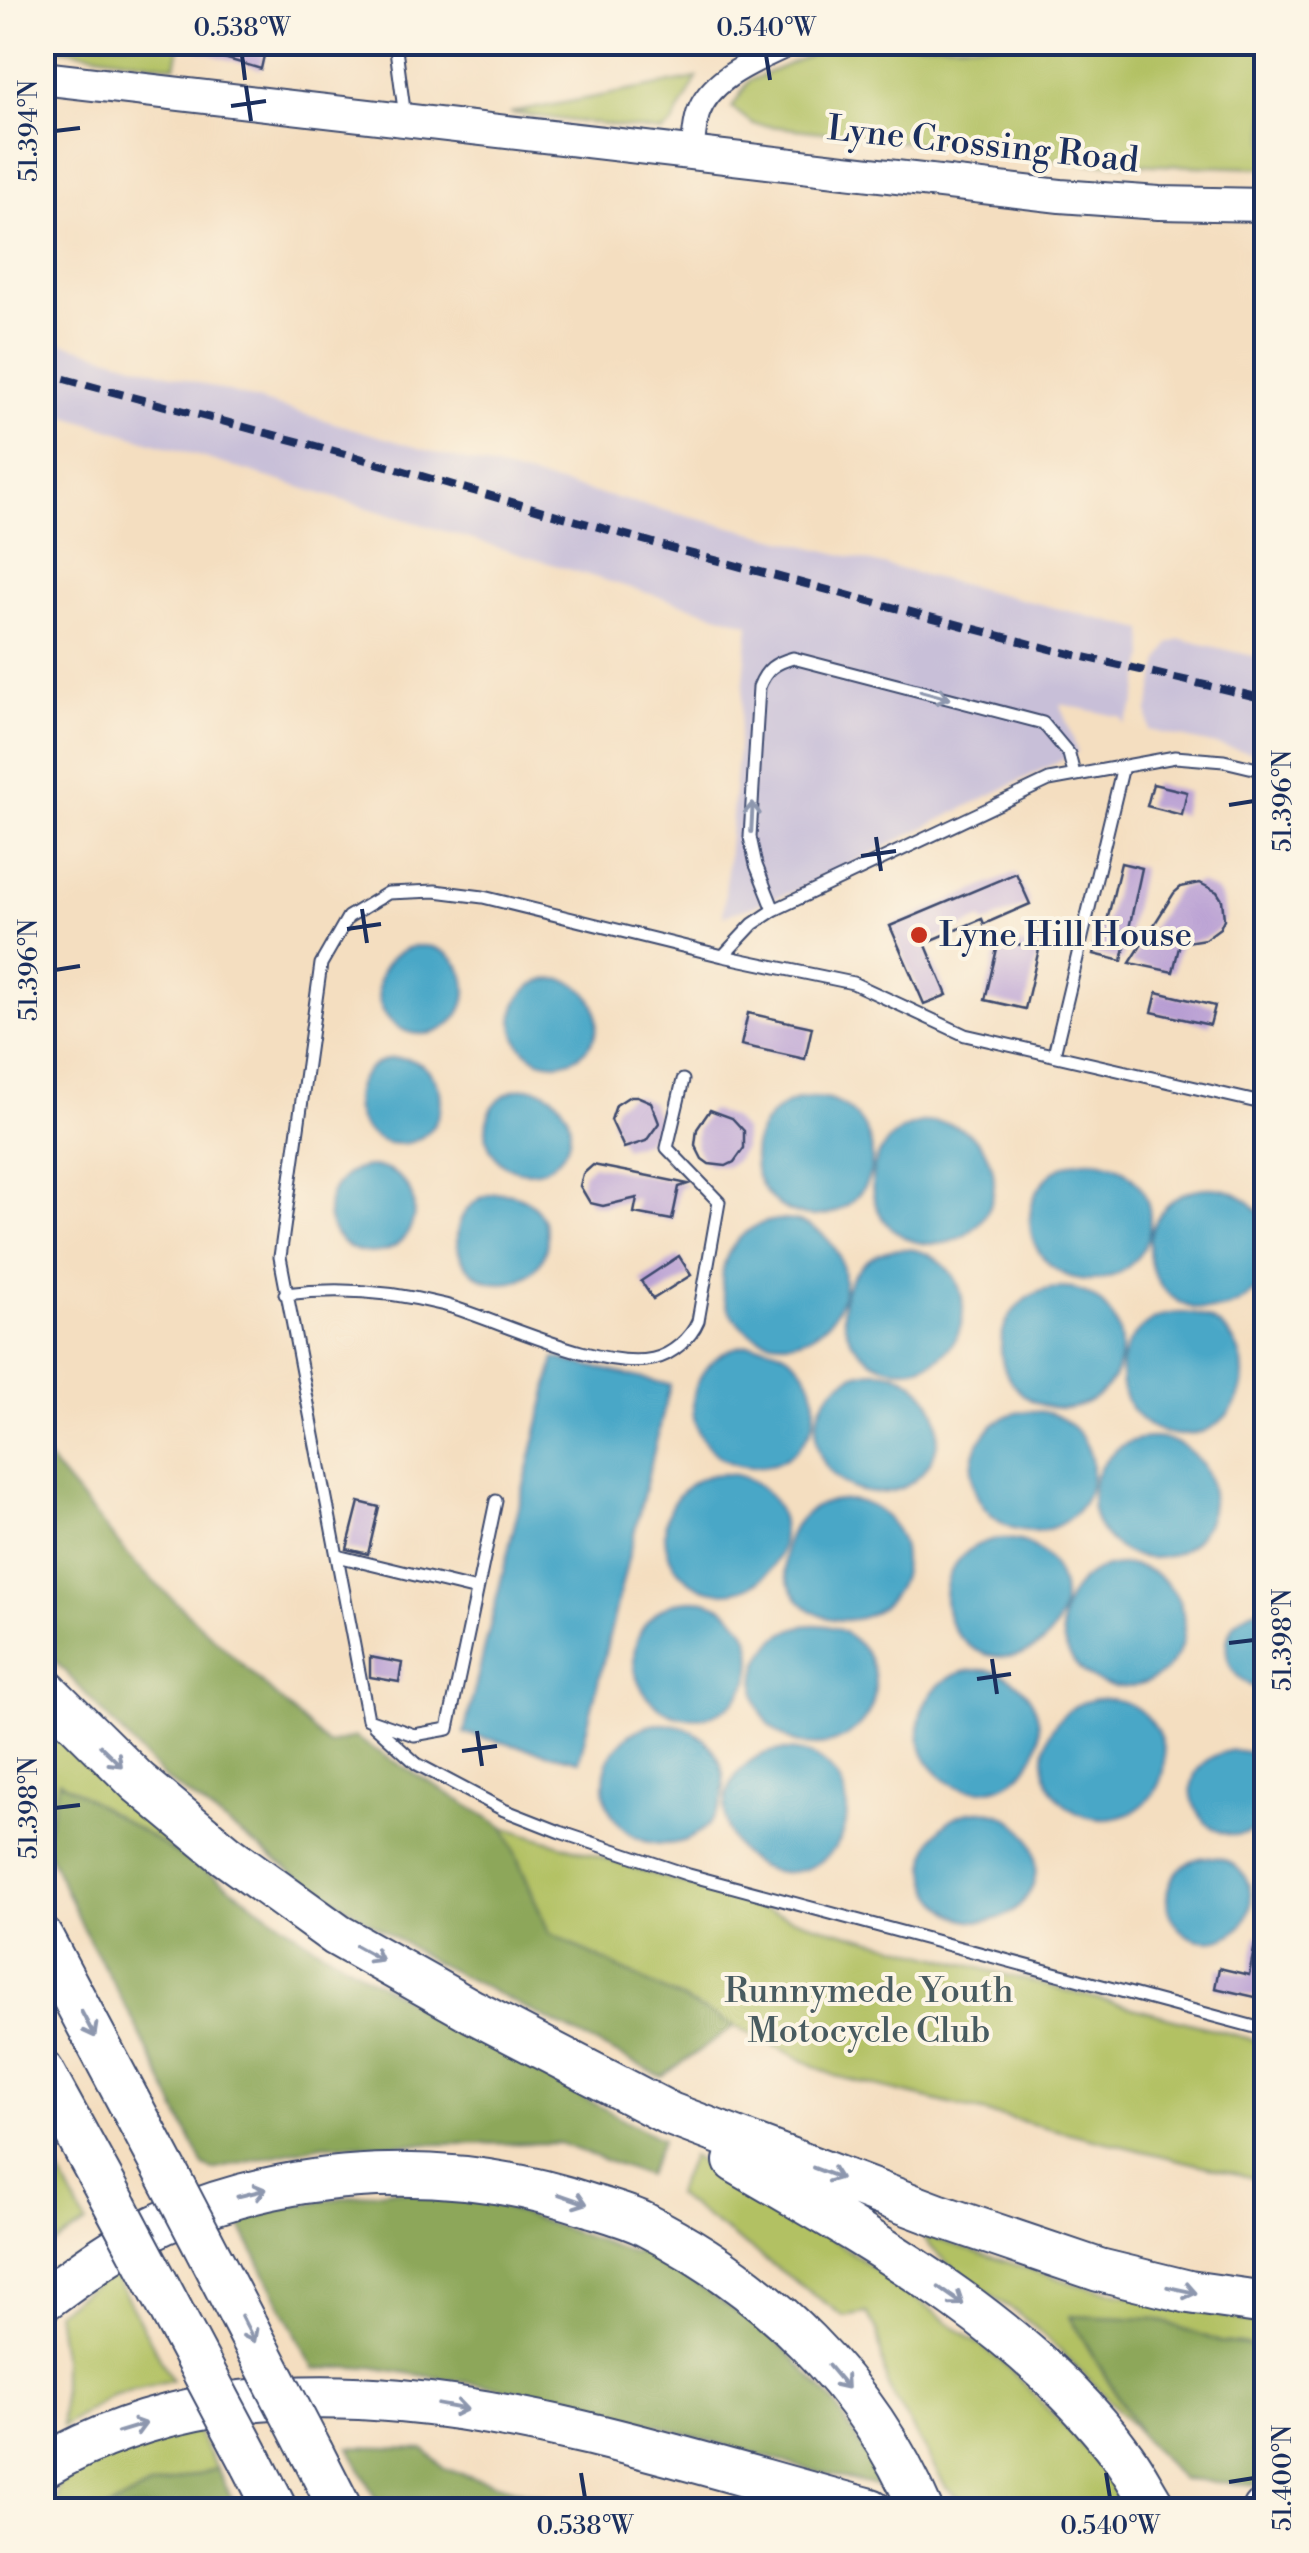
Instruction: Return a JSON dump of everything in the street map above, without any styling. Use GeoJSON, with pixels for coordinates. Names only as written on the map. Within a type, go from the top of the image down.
{"type":"FeatureCollection","features":[{"type":"Feature","properties":{"kind":"highway"},"geometry":{"type":"LineString","coordinates":[[42,1687],[153,1794],[226,1855],[337,1935],[472,2011],[670,2114],[936,2215],[1098,2270],[1189,2292],[1266,2303]]}},
{"type":"Feature","properties":{"kind":"highway"},"geometry":{"type":"LineString","coordinates":[[42,1938],[341,2510]]}},
{"type":"Feature","properties":{"kind":"highway"},"geometry":{"type":"LineString","coordinates":[[42,2072],[276,2510]]}},
{"type":"Feature","properties":{"kind":"highway"},"geometry":{"type":"LineString","coordinates":[[670,2114],[728,2156],[872,2240],[1001,2331],[1072,2398],[1123,2457],[1156,2510]]}},
{"type":"Feature","properties":{"kind":"highway"},"geometry":{"type":"LineString","coordinates":[[42,2301],[161,2224],[227,2199],[302,2182],[376,2175],[455,2175],[548,2190],[640,2222],[738,2279],[810,2343],[849,2389],[883,2439],[921,2510]]}},
{"type":"Feature","properties":{"kind":"highway"},"geometry":{"type":"LineString","coordinates":[[42,2467],[108,2436],[183,2413],[249,2401],[328,2397],[430,2403],[520,2418],[871,2510]]}},
{"type":"Feature","properties":{"kind":"street"},"geometry":{"type":"LineString","coordinates":[[692,154],[699,112],[712,92],[736,71],[794,42]]}},
{"type":"Feature","properties":{"kind":"street","name":"Lyne Crossing Road"},"geometry":{"type":"LineString","coordinates":[[42,78],[1060,196],[1159,204],[1266,205]]}},
{"type":"Feature","properties":{"kind":"lane"},"geometry":{"type":"LineString","coordinates":[[395,42],[406,121]]}},
{"type":"Feature","properties":{"kind":"lane"},"geometry":{"type":"LineString","coordinates":[[774,910],[756,865],[750,837],[759,688],[764,675],[776,663],[793,658],[1042,723],[1053,731],[1068,754],[1074,774]]}},
{"type":"Feature","properties":{"kind":"lane"},"geometry":{"type":"LineString","coordinates":[[723,956],[753,924],[774,910],[1024,789],[1074,774],[1175,757],[1266,770]]}},
{"type":"Feature","properties":{"kind":"lane"},"geometry":{"type":"LineString","coordinates":[[1054,1054],[1123,766]]}},
{"type":"Feature","properties":{"kind":"lane"},"geometry":{"type":"LineString","coordinates":[[1266,1089],[1264,1104],[965,1034],[853,983],[723,956],[483,896],[435,890],[388,894],[348,917],[322,964],[280,1257],[368,1719],[417,1764],[504,1810],[689,1875],[1266,2030]]}},
{"type":"Feature","properties":{"kind":"lane"},"geometry":{"type":"LineString","coordinates":[[284,1294],[328,1288],[384,1292],[446,1306],[602,1356],[629,1361],[655,1359],[694,1332],[719,1202],[667,1148],[683,1080]]}},
{"type":"Feature","properties":{"kind":"lane"},"geometry":{"type":"LineString","coordinates":[[368,1719],[414,1735],[448,1729],[496,1500]]}},
{"type":"Feature","properties":{"kind":"lane"},"geometry":{"type":"LineString","coordinates":[[337,1556],[477,1590]]}},
{"type":"Feature","properties":{"kind":"shaded area"},"geometry":{"type":"Polygon","coordinates":[[[43,337],[439,454],[1144,630],[1145,657],[1135,704],[1124,724],[1121,717],[1060,704],[1078,752],[793,892],[723,916],[749,624],[43,409],[43,337]]]}},
{"type":"Feature","properties":{"kind":"shaded area"},"geometry":{"type":"Polygon","coordinates":[[[1181,639],[1266,659],[1266,756],[1149,730],[1148,711],[1160,661],[1169,644],[1181,639]]]}},
{"type":"Feature","properties":{"kind":"green space"},"geometry":{"type":"Polygon","coordinates":[[[43,42],[180,43],[175,66],[43,46],[43,42]]]}},
{"type":"Feature","properties":{"kind":"green space"},"geometry":{"type":"Polygon","coordinates":[[[838,43],[1254,43],[1266,49],[1266,168],[1085,163],[753,124],[732,108],[749,81],[838,43]]]}},
{"type":"Feature","properties":{"kind":"green space"},"geometry":{"type":"Polygon","coordinates":[[[697,78],[672,125],[662,132],[510,113],[697,78]]]}},
{"type":"Feature","properties":{"kind":"green space"},"geometry":{"type":"Polygon","coordinates":[[[42,1452],[138,1567],[328,1745],[354,1737],[504,1827],[549,1933],[735,2026],[662,2077],[432,1961],[306,1882],[163,1777],[43,1648],[42,1452]]]}},
{"type":"Feature","properties":{"kind":"green space"},"geometry":{"type":"Polygon","coordinates":[[[42,1718],[116,1794],[212,1875],[60,1782],[44,1844],[42,1718]]]}},
{"type":"Feature","properties":{"kind":"green space"},"geometry":{"type":"Polygon","coordinates":[[[59,1781],[212,1875],[306,1940],[439,2019],[662,2140],[647,2176],[559,2143],[323,2145],[213,2170],[204,2166],[44,1844],[59,1781]]]}},
{"type":"Feature","properties":{"kind":"green space","name":"Runnymede Youth Motocycle Club"},"geometry":{"type":"Polygon","coordinates":[[[504,1827],[812,1924],[1266,2043],[1266,2181],[835,2076],[549,1933],[504,1827]]]}},
{"type":"Feature","properties":{"kind":"green space"},"geometry":{"type":"Polygon","coordinates":[[[43,2140],[86,2224],[48,2248],[43,2229],[43,2140]]]}},
{"type":"Feature","properties":{"kind":"green space"},"geometry":{"type":"Polygon","coordinates":[[[691,2156],[844,2247],[1002,2361],[1096,2460],[1123,2495],[1107,2510],[1051,2510],[965,2502],[946,2487],[887,2384],[877,2331],[867,2313],[845,2317],[675,2195],[691,2156]]]}},
{"type":"Feature","properties":{"kind":"green space"},"geometry":{"type":"Polygon","coordinates":[[[390,2190],[480,2199],[636,2254],[637,2244],[772,2336],[833,2401],[876,2470],[877,2485],[814,2471],[558,2397],[370,2367],[314,2369],[236,2217],[390,2190]]]}},
{"type":"Feature","properties":{"kind":"green space"},"geometry":{"type":"Polygon","coordinates":[[[923,2235],[1076,2284],[1266,2325],[1266,2347],[1220,2342],[1156,2319],[1070,2317],[1141,2436],[1046,2337],[943,2259],[923,2235]]]}},
{"type":"Feature","properties":{"kind":"green space"},"geometry":{"type":"Polygon","coordinates":[[[113,2272],[172,2380],[112,2395],[62,2427],[62,2357],[56,2311],[113,2272]]]}},
{"type":"Feature","properties":{"kind":"green space"},"geometry":{"type":"Polygon","coordinates":[[[1070,2316],[1156,2319],[1220,2342],[1266,2347],[1266,2485],[1182,2480],[1141,2436],[1070,2316]]]}},
{"type":"Feature","properties":{"kind":"green space"},"geometry":{"type":"Polygon","coordinates":[[[192,2423],[217,2469],[150,2487],[105,2510],[55,2510],[60,2475],[192,2423]]]}},
{"type":"Feature","properties":{"kind":"green space"},"geometry":{"type":"Polygon","coordinates":[[[349,2447],[424,2449],[444,2469],[589,2510],[381,2510],[349,2447]]]}},
{"type":"Feature","properties":{"kind":"green space"},"geometry":{"type":"Polygon","coordinates":[[[217,2469],[238,2510],[105,2510],[150,2487],[217,2469]]]}},
{"type":"Feature","properties":{"kind":"water"},"geometry":{"type":"Polygon","coordinates":[[[422,946],[447,953],[459,965],[466,990],[459,1015],[447,1027],[422,1034],[397,1027],[385,1015],[378,990],[385,965],[397,953],[422,946]]]}},
{"type":"Feature","properties":{"kind":"water"},"geometry":{"type":"Polygon","coordinates":[[[547,979],[563,979],[579,986],[590,997],[597,1021],[594,1037],[585,1051],[563,1063],[547,1063],[531,1056],[520,1045],[513,1029],[513,1013],[520,997],[531,986],[547,979]]]}},
{"type":"Feature","properties":{"kind":"water"},"geometry":{"type":"Polygon","coordinates":[[[398,1058],[415,1061],[429,1070],[438,1084],[438,1118],[429,1132],[415,1141],[398,1144],[381,1141],[367,1132],[358,1118],[355,1101],[358,1084],[367,1070],[381,1061],[398,1058]]]}},
{"type":"Feature","properties":{"kind":"water"},"geometry":{"type":"Polygon","coordinates":[[[528,1088],[544,1091],[558,1100],[567,1114],[567,1146],[558,1160],[544,1169],[528,1172],[512,1169],[498,1160],[489,1146],[486,1130],[489,1114],[498,1100],[512,1091],[528,1088]]]}},
{"type":"Feature","properties":{"kind":"water"},"geometry":{"type":"Polygon","coordinates":[[[813,1098],[836,1102],[855,1115],[868,1134],[872,1157],[868,1180],[855,1199],[836,1212],[813,1216],[790,1212],[771,1199],[758,1180],[754,1157],[758,1134],[771,1115],[790,1102],[813,1098]]]}},
{"type":"Feature","properties":{"kind":"water"},"geometry":{"type":"Polygon","coordinates":[[[933,1122],[956,1127],[976,1140],[989,1160],[994,1183],[989,1206],[976,1226],[956,1239],[933,1244],[910,1239],[890,1226],[877,1206],[872,1183],[877,1160],[890,1140],[910,1127],[933,1122]]]}},
{"type":"Feature","properties":{"kind":"water"},"geometry":{"type":"Polygon","coordinates":[[[1090,1160],[1113,1164],[1133,1177],[1146,1197],[1150,1220],[1146,1243],[1133,1263],[1113,1276],[1090,1280],[1067,1276],[1047,1263],[1034,1243],[1030,1220],[1034,1197],[1047,1177],[1067,1164],[1090,1160]]]}},
{"type":"Feature","properties":{"kind":"water"},"geometry":{"type":"Polygon","coordinates":[[[371,1167],[388,1170],[402,1179],[411,1193],[411,1227],[402,1241],[388,1250],[371,1253],[354,1250],[340,1241],[331,1227],[328,1210],[331,1193],[340,1179],[354,1170],[371,1167]]]}},
{"type":"Feature","properties":{"kind":"water"},"geometry":{"type":"Polygon","coordinates":[[[1210,1188],[1233,1193],[1253,1206],[1266,1226],[1271,1249],[1266,1272],[1253,1292],[1233,1305],[1210,1310],[1187,1305],[1167,1292],[1154,1272],[1149,1249],[1154,1226],[1167,1206],[1187,1193],[1210,1188]]]}},
{"type":"Feature","properties":{"kind":"water"},"geometry":{"type":"Polygon","coordinates":[[[502,1193],[534,1206],[547,1238],[534,1270],[502,1283],[470,1270],[457,1238],[470,1206],[502,1193]]]}},
{"type":"Feature","properties":{"kind":"water"},"geometry":{"type":"Polygon","coordinates":[[[783,1220],[806,1225],[826,1238],[839,1258],[844,1281],[839,1304],[826,1324],[806,1337],[783,1342],[760,1337],[740,1324],[727,1304],[722,1281],[727,1258],[740,1238],[760,1225],[783,1220]]]}},
{"type":"Feature","properties":{"kind":"water"},"geometry":{"type":"Polygon","coordinates":[[[903,1249],[926,1254],[945,1267],[958,1286],[963,1309],[958,1332],[945,1351],[926,1364],[903,1369],[880,1364],[861,1351],[848,1332],[843,1309],[848,1286],[861,1267],[880,1254],[903,1249]]]}},
{"type":"Feature","properties":{"kind":"water"},"geometry":{"type":"Polygon","coordinates":[[[1061,1288],[1084,1293],[1103,1306],[1116,1325],[1121,1348],[1116,1371],[1103,1390],[1084,1403],[1061,1408],[1038,1403],[1019,1390],[1006,1371],[1001,1348],[1006,1325],[1019,1306],[1038,1293],[1061,1288]]]}},
{"type":"Feature","properties":{"kind":"water"},"geometry":{"type":"Polygon","coordinates":[[[1182,1313],[1205,1318],[1225,1331],[1238,1351],[1243,1374],[1238,1397],[1225,1417],[1205,1430],[1182,1435],[1159,1430],[1139,1417],[1126,1397],[1121,1374],[1126,1351],[1139,1331],[1159,1318],[1182,1313]]]}},
{"type":"Feature","properties":{"kind":"water"},"geometry":{"type":"Polygon","coordinates":[[[754,1345],[777,1350],[797,1363],[810,1383],[815,1406],[810,1429],[797,1449],[777,1462],[754,1467],[731,1462],[711,1449],[698,1429],[693,1406],[698,1383],[711,1363],[731,1350],[754,1345]]]}},
{"type":"Feature","properties":{"kind":"water"},"geometry":{"type":"Polygon","coordinates":[[[555,1358],[670,1385],[579,1761],[464,1733],[555,1358]]]}},
{"type":"Feature","properties":{"kind":"water"},"geometry":{"type":"Polygon","coordinates":[[[877,1371],[900,1375],[920,1389],[934,1409],[938,1432],[934,1455],[920,1475],[900,1489],[877,1493],[854,1489],[834,1475],[820,1455],[816,1432],[820,1409],[834,1389],[854,1375],[877,1371]]]}},
{"type":"Feature","properties":{"kind":"water"},"geometry":{"type":"Polygon","coordinates":[[[1032,1411],[1055,1416],[1074,1429],[1087,1448],[1092,1471],[1087,1494],[1074,1513],[1055,1526],[1032,1531],[1009,1526],[990,1513],[977,1494],[972,1471],[977,1448],[990,1429],[1009,1416],[1032,1411]]]}},
{"type":"Feature","properties":{"kind":"water"},"geometry":{"type":"Polygon","coordinates":[[[1152,1438],[1175,1443],[1194,1456],[1207,1475],[1212,1498],[1207,1521],[1194,1540],[1175,1553],[1152,1558],[1129,1553],[1110,1540],[1097,1521],[1092,1498],[1097,1475],[1110,1456],[1129,1443],[1152,1438]]]}},
{"type":"Feature","properties":{"kind":"water"},"geometry":{"type":"Polygon","coordinates":[[[724,1474],[747,1478],[766,1491],[779,1510],[783,1533],[779,1556],[766,1575],[747,1588],[724,1592],[701,1588],[682,1575],[669,1556],[665,1533],[669,1510],[682,1491],[701,1478],[724,1474]]]}},
{"type":"Feature","properties":{"kind":"water"},"geometry":{"type":"Polygon","coordinates":[[[844,1500],[867,1505],[886,1518],[899,1537],[904,1560],[899,1583],[886,1602],[867,1615],[844,1620],[821,1615],[802,1602],[789,1583],[784,1560],[789,1537],[802,1518],[821,1505],[844,1500]]]}},
{"type":"Feature","properties":{"kind":"water"},"geometry":{"type":"Polygon","coordinates":[[[1004,1539],[1027,1544],[1046,1556],[1058,1575],[1063,1598],[1058,1621],[1046,1640],[1027,1652],[1004,1657],[981,1652],[962,1640],[950,1621],[945,1598],[950,1575],[962,1556],[981,1544],[1004,1539]]]}},
{"type":"Feature","properties":{"kind":"water"},"geometry":{"type":"Polygon","coordinates":[[[1123,1565],[1147,1569],[1166,1583],[1180,1602],[1184,1626],[1180,1650],[1166,1669],[1147,1683],[1123,1687],[1099,1683],[1080,1669],[1066,1650],[1062,1626],[1066,1602],[1080,1583],[1099,1569],[1123,1565]]]}},
{"type":"Feature","properties":{"kind":"water"},"geometry":{"type":"Polygon","coordinates":[[[693,1600],[715,1605],[735,1617],[747,1637],[752,1659],[747,1681],[735,1701],[715,1713],[693,1718],[671,1713],[651,1701],[639,1681],[634,1659],[639,1637],[651,1617],[671,1605],[693,1600]]]}},
{"type":"Feature","properties":{"kind":"water"},"geometry":{"type":"Polygon","coordinates":[[[1266,1607],[1266,1691],[1237,1675],[1227,1648],[1236,1622],[1249,1612],[1266,1607]]]}},
{"type":"Feature","properties":{"kind":"water"},"geometry":{"type":"Polygon","coordinates":[[[815,1625],[838,1629],[857,1643],[871,1662],[875,1685],[871,1708],[857,1727],[838,1741],[815,1745],[792,1741],[773,1727],[759,1708],[755,1685],[759,1662],[773,1643],[792,1629],[815,1625]]]}},
{"type":"Feature","properties":{"kind":"water"},"geometry":{"type":"Polygon","coordinates":[[[979,1670],[1002,1675],[1021,1688],[1034,1707],[1039,1730],[1034,1753],[1021,1772],[1002,1785],[979,1790],[956,1785],[937,1772],[924,1753],[919,1730],[924,1707],[937,1688],[956,1675],[979,1670]]]}},
{"type":"Feature","properties":{"kind":"water"},"geometry":{"type":"Polygon","coordinates":[[[1104,1699],[1127,1703],[1147,1716],[1160,1736],[1164,1759],[1160,1782],[1147,1802],[1127,1815],[1104,1819],[1081,1815],[1061,1802],[1048,1782],[1044,1759],[1048,1736],[1061,1716],[1081,1703],[1104,1699]]]}},
{"type":"Feature","properties":{"kind":"water"},"geometry":{"type":"Polygon","coordinates":[[[664,1724],[687,1729],[706,1742],[719,1761],[724,1784],[719,1807],[706,1826],[687,1839],[664,1844],[641,1839],[622,1826],[609,1807],[604,1784],[609,1761],[622,1742],[641,1729],[664,1724]]]}},
{"type":"Feature","properties":{"kind":"water"},"geometry":{"type":"Polygon","coordinates":[[[786,1750],[809,1754],[829,1768],[843,1788],[847,1811],[843,1834],[829,1854],[809,1868],[786,1872],[763,1868],[743,1854],[729,1834],[725,1811],[729,1788],[743,1768],[763,1754],[786,1750]]]}},
{"type":"Feature","properties":{"kind":"water"},"geometry":{"type":"Polygon","coordinates":[[[1233,1750],[1247,1752],[1266,1767],[1266,1818],[1247,1832],[1228,1834],[1211,1826],[1198,1812],[1192,1794],[1194,1776],[1207,1760],[1233,1750]]]}},
{"type":"Feature","properties":{"kind":"water"},"geometry":{"type":"Polygon","coordinates":[[[981,1811],[1002,1815],[1020,1827],[1032,1845],[1036,1866],[1032,1887],[1020,1905],[1002,1917],[981,1921],[960,1917],[942,1905],[930,1887],[926,1866],[930,1845],[942,1827],[960,1815],[981,1811]]]}},
{"type":"Feature","properties":{"kind":"water"},"geometry":{"type":"Polygon","coordinates":[[[1209,1857],[1225,1860],[1239,1869],[1248,1883],[1248,1915],[1239,1929],[1225,1938],[1209,1941],[1193,1938],[1179,1929],[1170,1915],[1167,1899],[1170,1883],[1179,1869],[1193,1860],[1209,1857]]]}},
{"type":"Feature","properties":{"kind":"building"},"geometry":{"type":"Polygon","coordinates":[[[198,42],[267,42],[261,69],[197,50],[198,42]]]}},
{"type":"Feature","properties":{"kind":"building"},"geometry":{"type":"Polygon","coordinates":[[[1153,784],[1187,792],[1182,815],[1147,806],[1153,784]]]}},
{"type":"Feature","properties":{"kind":"building"},"geometry":{"type":"Polygon","coordinates":[[[1121,863],[1142,868],[1122,961],[1094,954],[1101,924],[1106,925],[1121,863]]]}},
{"type":"Feature","properties":{"kind":"building","name":"Lyne Hill House"},"geometry":{"type":"Polygon","coordinates":[[[1016,873],[1030,904],[925,943],[947,995],[924,1004],[890,926],[1016,873]]]}},
{"type":"Feature","properties":{"kind":"building"},"geometry":{"type":"Polygon","coordinates":[[[1200,883],[1217,892],[1222,900],[1224,919],[1220,928],[1205,939],[1180,943],[1173,972],[1130,963],[1174,893],[1181,887],[1200,883]]]}},
{"type":"Feature","properties":{"kind":"building"},"geometry":{"type":"Polygon","coordinates":[[[999,940],[1039,949],[1025,1009],[985,1000],[999,940]]]}},
{"type":"Feature","properties":{"kind":"building"},"geometry":{"type":"Polygon","coordinates":[[[1157,992],[1215,1006],[1210,1025],[1152,1012],[1157,992]]]}},
{"type":"Feature","properties":{"kind":"building"},"geometry":{"type":"Polygon","coordinates":[[[748,1013],[812,1027],[805,1059],[741,1045],[748,1013]]]}},
{"type":"Feature","properties":{"kind":"building"},"geometry":{"type":"Polygon","coordinates":[[[630,1096],[651,1102],[659,1123],[646,1141],[624,1148],[611,1120],[616,1105],[630,1096]]]}},
{"type":"Feature","properties":{"kind":"building"},"geometry":{"type":"Polygon","coordinates":[[[710,1110],[732,1118],[744,1131],[744,1148],[726,1166],[709,1164],[695,1145],[697,1129],[710,1110]]]}},
{"type":"Feature","properties":{"kind":"building"},"geometry":{"type":"Polygon","coordinates":[[[593,1165],[688,1184],[679,1187],[672,1220],[634,1213],[637,1198],[603,1206],[590,1203],[580,1186],[583,1174],[593,1165]]]}},
{"type":"Feature","properties":{"kind":"building"},"geometry":{"type":"Polygon","coordinates":[[[679,1256],[691,1275],[653,1299],[641,1281],[679,1256]]]}},
{"type":"Feature","properties":{"kind":"building"},"geometry":{"type":"Polygon","coordinates":[[[359,1502],[379,1507],[368,1554],[347,1549],[359,1502]]]}},
{"type":"Feature","properties":{"kind":"building"},"geometry":{"type":"Polygon","coordinates":[[[370,1657],[402,1663],[399,1682],[370,1677],[370,1657]]]}},
{"type":"Feature","properties":{"kind":"building"},"geometry":{"type":"Polygon","coordinates":[[[1257,1934],[1266,1935],[1264,1999],[1215,1988],[1219,1968],[1249,1975],[1257,1934]]]}},
{"type":"Feature","properties":{"kind":"railway"},"geometry":{"type":"LineString","coordinates":[[42,373],[349,455],[685,552],[1054,650],[1266,699]]}},
{"type":"Feature","properties":{"kind":"place","name":"Lyne Hill House"},"geometry":{"type":"Point","coordinates":[919,935]}}]}
